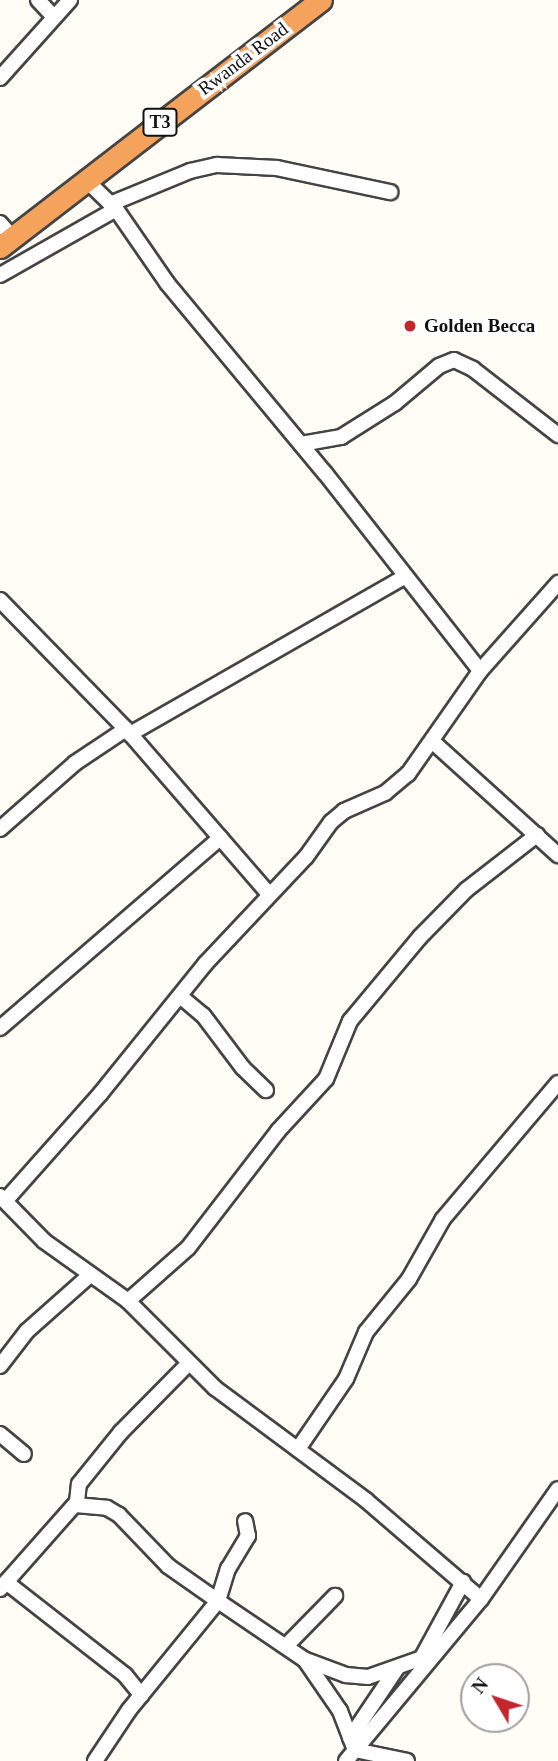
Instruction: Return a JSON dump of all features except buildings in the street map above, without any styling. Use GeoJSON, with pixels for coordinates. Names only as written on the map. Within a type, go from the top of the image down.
{"type":"FeatureCollection","features":[{"type":"Feature","properties":{"kind":"highway","name":"Rwanda Road"},"geometry":{"type":"LineString","coordinates":[[4,235],[85,179],[321,0]]}},
{"type":"Feature","properties":{"kind":"street"},"geometry":{"type":"LineString","coordinates":[[38,0],[54,17]]}},
{"type":"Feature","properties":{"kind":"street"},"geometry":{"type":"LineString","coordinates":[[0,78],[70,0]]}},
{"type":"Feature","properties":{"kind":"street"},"geometry":{"type":"LineString","coordinates":[[0,275],[113,207],[190,171],[217,164],[277,169],[390,192]]}},
{"type":"Feature","properties":{"kind":"street"},"geometry":{"type":"LineString","coordinates":[[85,179],[113,207],[167,283],[301,444],[480,671]]}},
{"type":"Feature","properties":{"kind":"street"},"geometry":{"type":"LineString","coordinates":[[301,444],[341,437],[395,402],[439,366],[454,360],[473,369],[558,435]]}},
{"type":"Feature","properties":{"kind":"street"},"geometry":{"type":"LineString","coordinates":[[0,829],[75,763],[404,577]]}},
{"type":"Feature","properties":{"kind":"street"},"geometry":{"type":"LineString","coordinates":[[481,1599],[298,1449],[188,1364],[128,1301],[44,1241],[3,1198],[268,893],[306,857],[331,822],[397,785],[433,742],[480,671],[558,583]]}},
{"type":"Feature","properties":{"kind":"street"},"geometry":{"type":"LineString","coordinates":[[2,607],[128,731],[268,893]]}},
{"type":"Feature","properties":{"kind":"street"},"geometry":{"type":"LineString","coordinates":[[433,742],[558,855]]}},
{"type":"Feature","properties":{"kind":"street"},"geometry":{"type":"LineString","coordinates":[[128,1301],[188,1248],[278,1131],[326,1079],[350,1021],[420,937],[466,890],[537,835]]}},
{"type":"Feature","properties":{"kind":"street"},"geometry":{"type":"LineString","coordinates":[[0,1028],[220,838]]}},
{"type":"Feature","properties":{"kind":"street"},"geometry":{"type":"LineString","coordinates":[[180,996],[203,1015],[243,1068],[266,1090]]}},
{"type":"Feature","properties":{"kind":"street"},"geometry":{"type":"LineString","coordinates":[[298,1449],[346,1379],[366,1332],[409,1279],[443,1219],[558,1083]]}},
{"type":"Feature","properties":{"kind":"street"},"geometry":{"type":"LineString","coordinates":[[0,1366],[19,1339],[90,1275]]}},
{"type":"Feature","properties":{"kind":"street"},"geometry":{"type":"LineString","coordinates":[[141,1695],[125,1675],[3,1585],[75,1505],[83,1478],[188,1364]]}},
{"type":"Feature","properties":{"kind":"street"},"geometry":{"type":"LineString","coordinates":[[0,1434],[24,1454]]}},
{"type":"Feature","properties":{"kind":"street"},"geometry":{"type":"LineString","coordinates":[[351,1750],[439,1652],[481,1599],[558,1489]]}},
{"type":"Feature","properties":{"kind":"street"},"geometry":{"type":"LineString","coordinates":[[75,1505],[107,1508],[119,1515],[168,1566],[287,1645],[305,1660],[340,1711],[351,1750]]}},
{"type":"Feature","properties":{"kind":"street"},"geometry":{"type":"LineString","coordinates":[[95,1761],[141,1695],[218,1601],[228,1569],[248,1536],[245,1521]]}},
{"type":"Feature","properties":{"kind":"street"},"geometry":{"type":"LineString","coordinates":[[421,1659],[463,1582]]}},
{"type":"Feature","properties":{"kind":"street"},"geometry":{"type":"LineString","coordinates":[[287,1645],[335,1596]]}},
{"type":"Feature","properties":{"kind":"street"},"geometry":{"type":"LineString","coordinates":[[305,1660],[357,1677],[397,1668],[439,1652]]}},
{"type":"Feature","properties":{"kind":"street"},"geometry":{"type":"LineString","coordinates":[[351,1750],[397,1668]]}},
{"type":"Feature","properties":{"kind":"street"},"geometry":{"type":"LineString","coordinates":[[351,1750],[407,1761]]}},
{"type":"Feature","properties":{"kind":"place","name":"Golden Becca"},"geometry":{"type":"Point","coordinates":[410,326]}}]}
